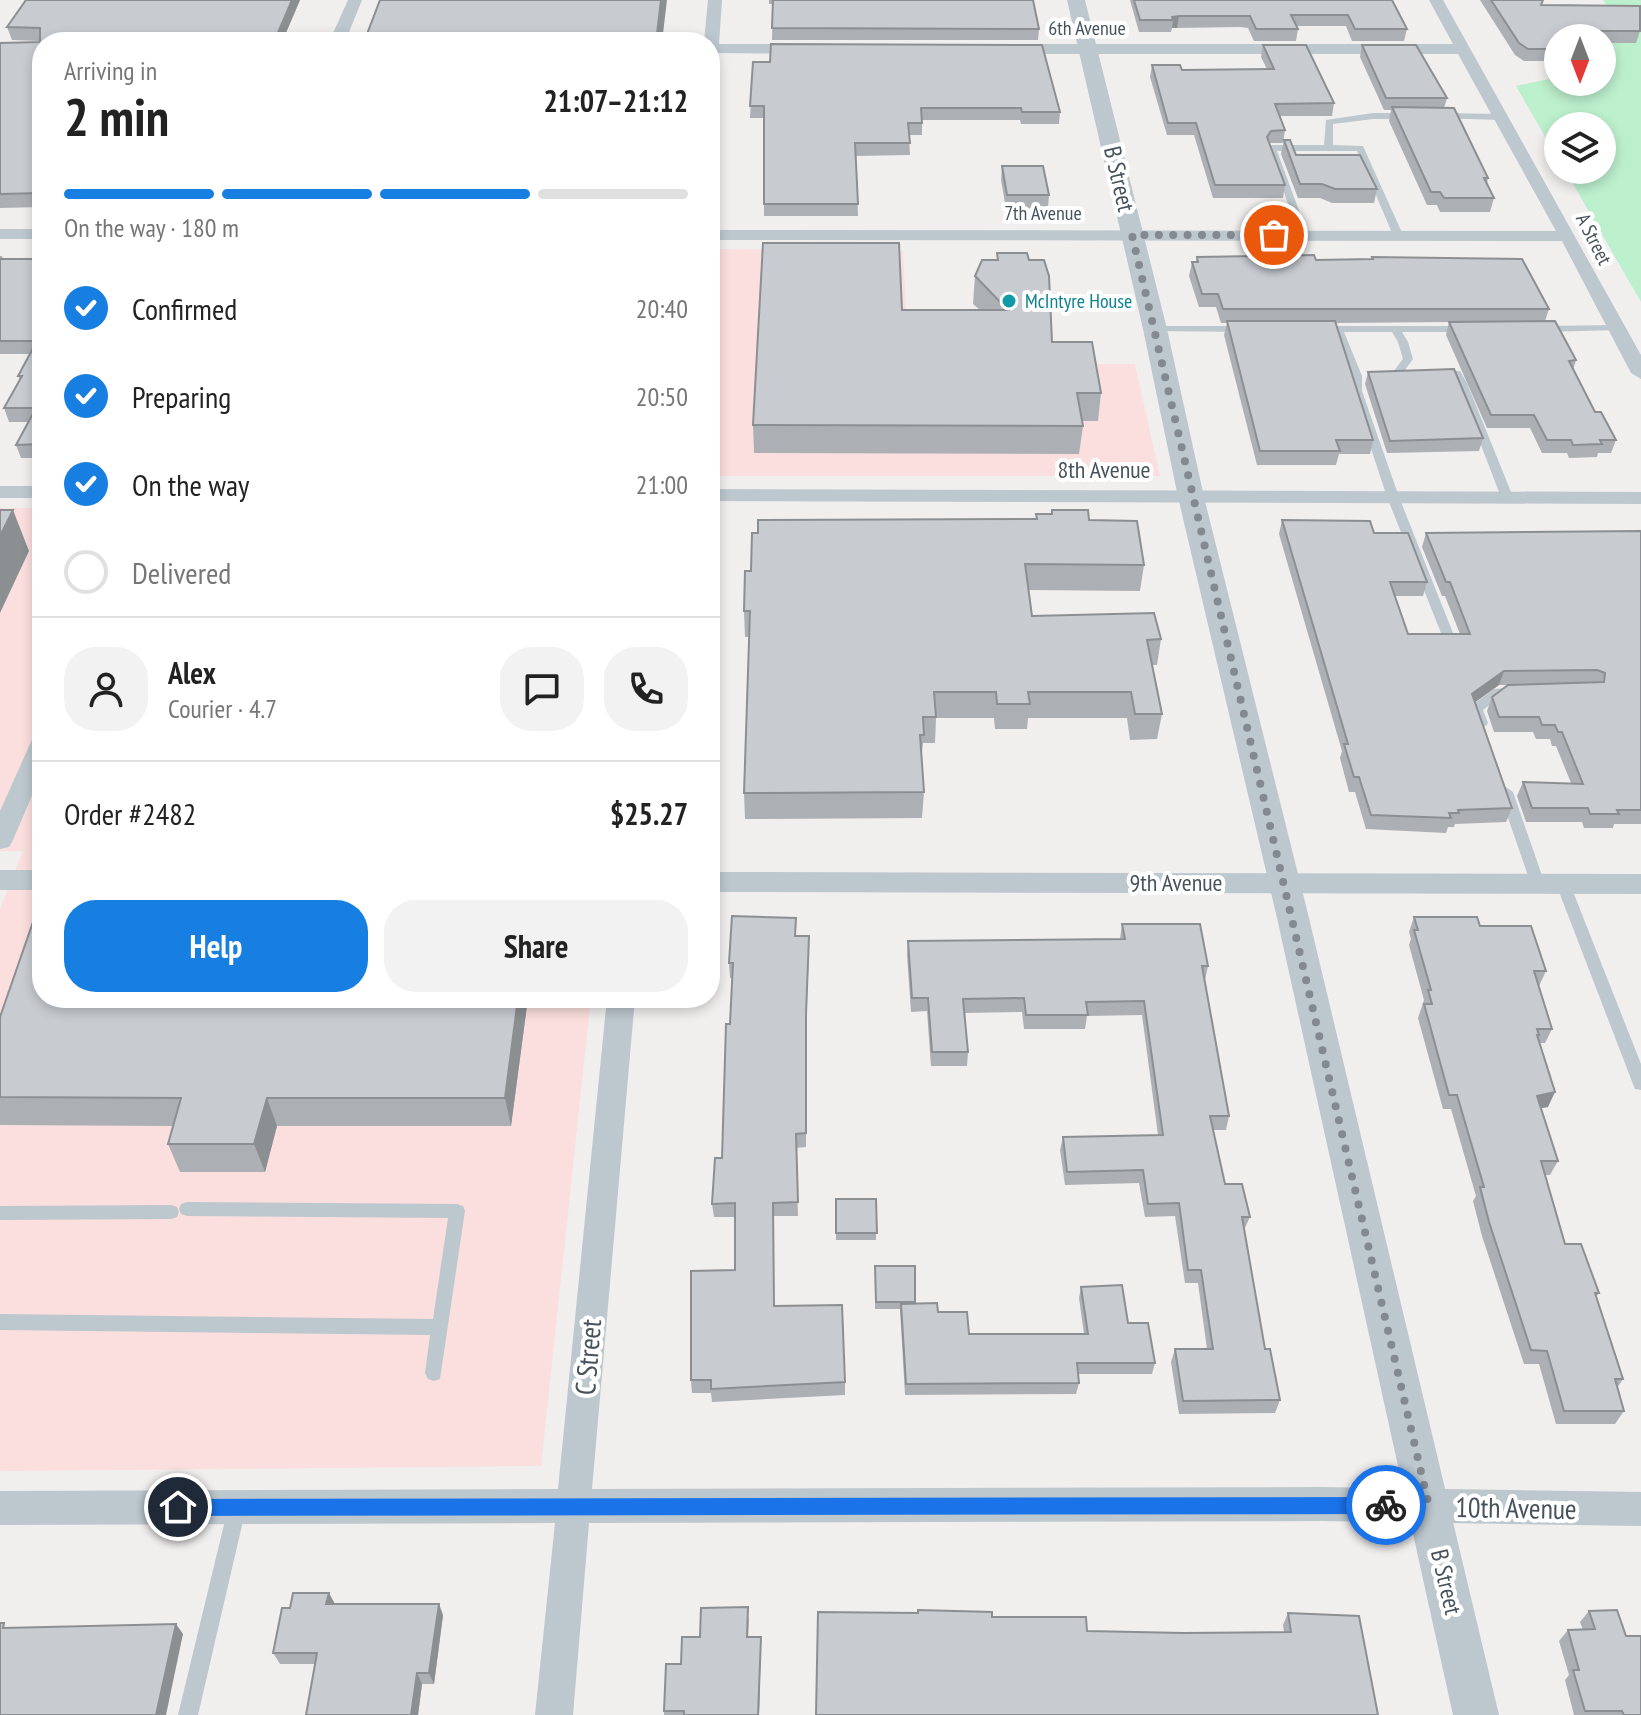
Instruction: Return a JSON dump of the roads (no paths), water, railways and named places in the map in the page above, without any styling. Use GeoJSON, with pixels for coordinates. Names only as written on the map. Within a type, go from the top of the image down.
{"type":"FeatureCollection","features":[{"type":"Feature","properties":{"kind":"street"},"geometry":{"type":"LineString","coordinates":[[341,32],[355,0]]}},
{"type":"Feature","properties":{"kind":"street"},"geometry":{"type":"LineString","coordinates":[[712,32],[715,0]]}},
{"type":"Feature","properties":{"kind":"street","name":"B Street"},"geometry":{"type":"LineString","coordinates":[[1076,0],[1476,1715]]}},
{"type":"Feature","properties":{"kind":"street","name":"A Street"},"geometry":{"type":"LineString","coordinates":[[1436,0],[1641,373]]}},
{"type":"Feature","properties":{"kind":"street"},"geometry":{"type":"LineString","coordinates":[[720,50],[825,49]]}},
{"type":"Feature","properties":{"kind":"street","name":"6th Avenue"},"geometry":{"type":"LineString","coordinates":[[999,49],[1463,49]]}},
{"type":"Feature","properties":{"kind":"street"},"geometry":{"type":"LineString","coordinates":[[0,234],[32,232]]}},
{"type":"Feature","properties":{"kind":"street","name":"7th Avenue"},"geometry":{"type":"LineString","coordinates":[[720,235],[1568,236]]}},
{"type":"Feature","properties":{"kind":"street"},"geometry":{"type":"LineString","coordinates":[[0,492],[32,492]]}},
{"type":"Feature","properties":{"kind":"street","name":"8th Avenue"},"geometry":{"type":"LineString","coordinates":[[720,495],[1641,498]]}},
{"type":"Feature","properties":{"kind":"street"},"geometry":{"type":"LineString","coordinates":[[0,840],[32,767]]}},
{"type":"Feature","properties":{"kind":"street"},"geometry":{"type":"LineString","coordinates":[[0,880],[32,880]]}},
{"type":"Feature","properties":{"kind":"street","name":"9th Avenue"},"geometry":{"type":"LineString","coordinates":[[720,882],[1641,884]]}},
{"type":"Feature","properties":{"kind":"street","name":"C Street"},"geometry":{"type":"LineString","coordinates":[[554,1715],[620,1008]]}},
{"type":"Feature","properties":{"kind":"street","name":"10th Avenue"},"geometry":{"type":"LineString","coordinates":[[0,1508],[1320,1504],[1641,1509]]}},
{"type":"Feature","properties":{"kind":"lane"},"geometry":{"type":"LineString","coordinates":[[1328,148],[1329,122],[1344,119],[1385,116],[1502,117]]}},
{"type":"Feature","properties":{"kind":"lane"},"geometry":{"type":"LineString","coordinates":[[1303,235],[1272,148],[1360,148],[1398,235]]}},
{"type":"Feature","properties":{"kind":"lane"},"geometry":{"type":"LineString","coordinates":[[1535,329],[1617,328]]}},
{"type":"Feature","properties":{"kind":"lane"},"geometry":{"type":"LineString","coordinates":[[1155,329],[1264,329]]}},
{"type":"Feature","properties":{"kind":"lane"},"geometry":{"type":"LineString","coordinates":[[1307,329],[1477,329]]}},
{"type":"Feature","properties":{"kind":"lane"},"geometry":{"type":"LineString","coordinates":[[1338,329],[1369,374]]}},
{"type":"Feature","properties":{"kind":"lane"},"geometry":{"type":"LineString","coordinates":[[1395,329],[1408,359],[1398,372]]}},
{"type":"Feature","properties":{"kind":"lane"},"geometry":{"type":"LineString","coordinates":[[1369,374],[1412,373]]}},
{"type":"Feature","properties":{"kind":"lane"},"geometry":{"type":"LineString","coordinates":[[1427,373],[1456,373],[1507,497]]}},
{"type":"Feature","properties":{"kind":"lane"},"geometry":{"type":"LineString","coordinates":[[1369,374],[1357,391],[1393,497],[1447,633]]}},
{"type":"Feature","properties":{"kind":"lane"},"geometry":{"type":"LineString","coordinates":[[1486,737],[1476,709],[1499,692],[1530,692]]}},
{"type":"Feature","properties":{"kind":"lane"},"geometry":{"type":"LineString","coordinates":[[1501,779],[1641,1084]]}},
{"type":"Feature","properties":{"kind":"lane"},"geometry":{"type":"LineString","coordinates":[[0,1213],[457,1211],[434,1373]]}},
{"type":"Feature","properties":{"kind":"lane"},"geometry":{"type":"LineString","coordinates":[[0,1322],[440,1327]]}},
{"type":"Feature","properties":{"kind":"lane"},"geometry":{"type":"LineString","coordinates":[[188,1715],[237,1507]]}},
{"type":"Feature","properties":{"kind":"place","name":"McIntyre House"},"geometry":{"type":"Point","coordinates":[1009,301]}}]}
